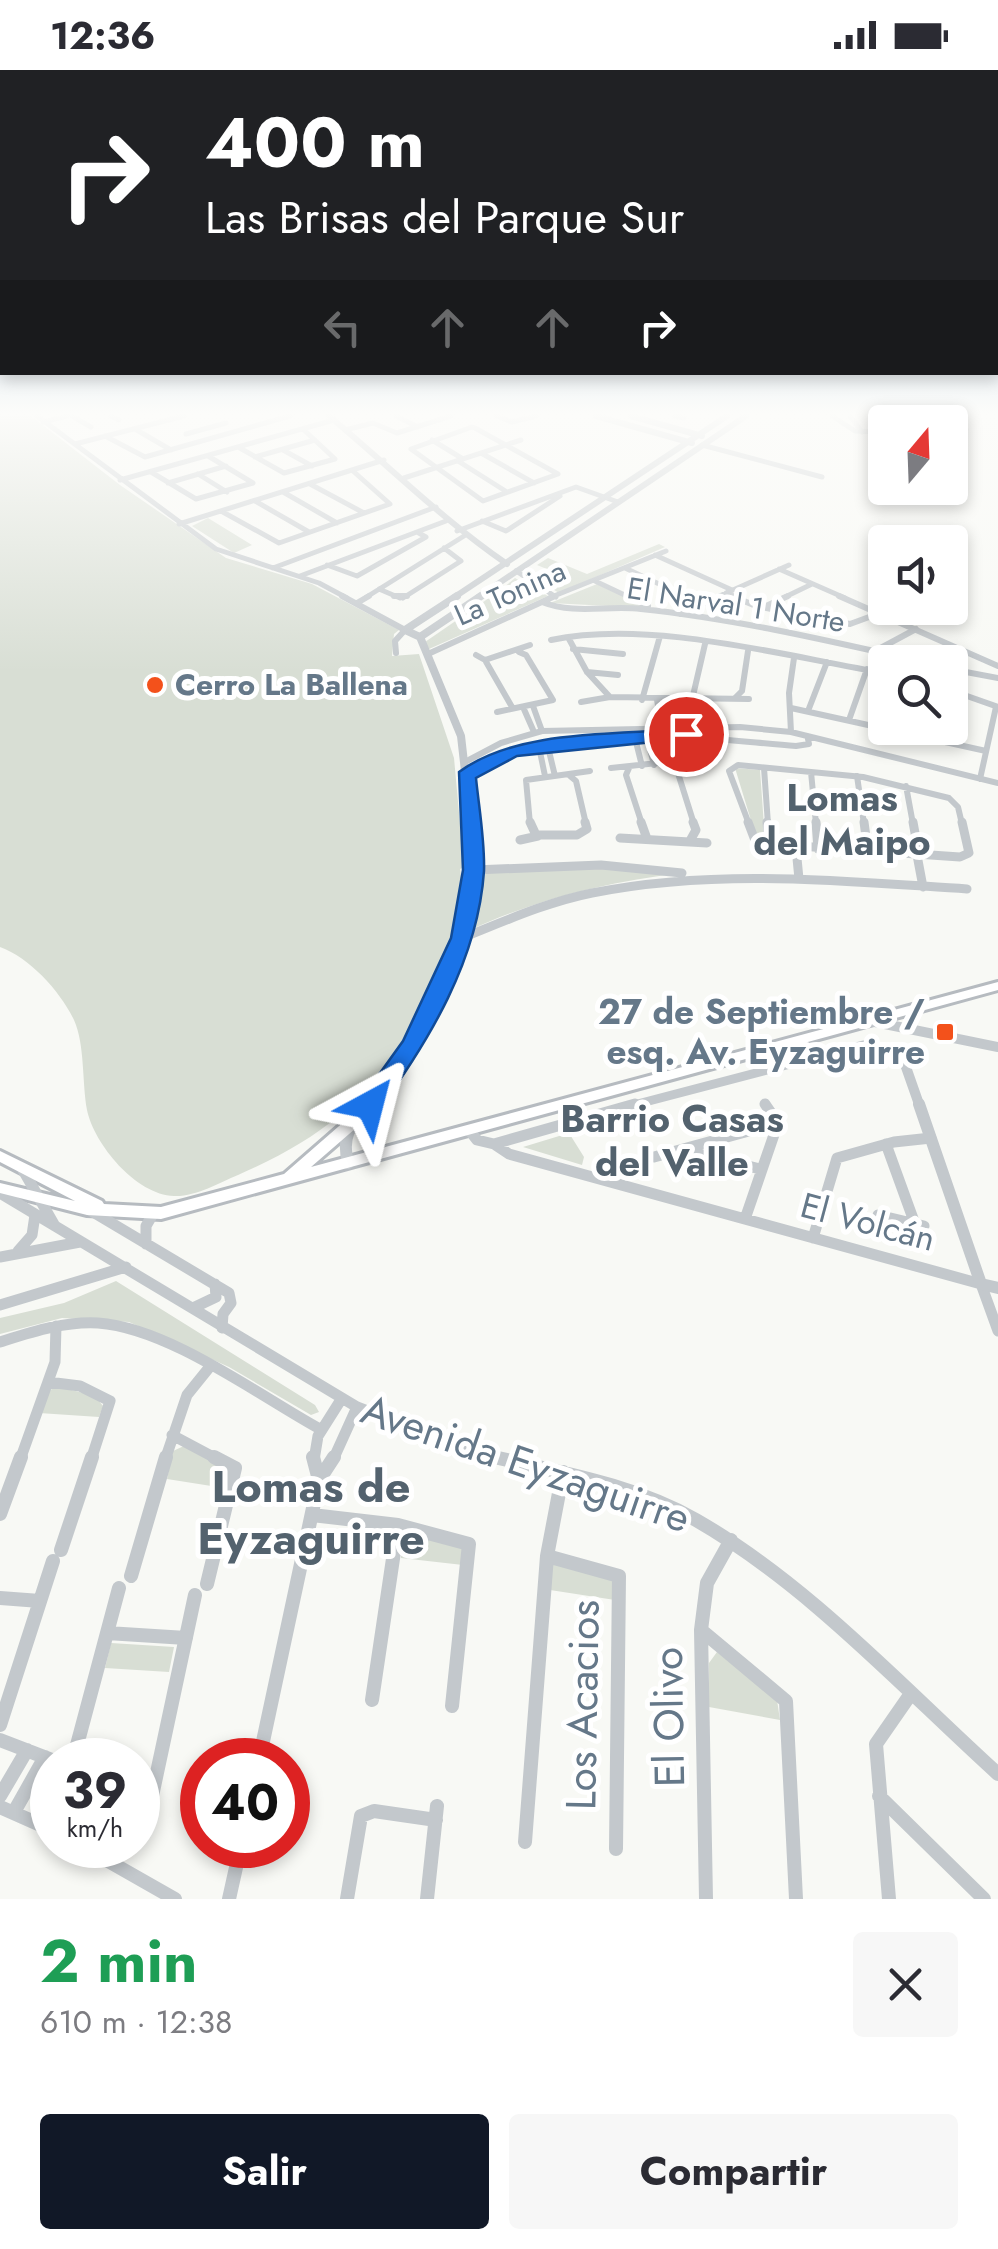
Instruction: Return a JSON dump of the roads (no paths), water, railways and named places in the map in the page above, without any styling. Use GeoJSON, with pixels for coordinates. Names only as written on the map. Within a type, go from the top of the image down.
{"type":"FeatureCollection","features":[{"type":"Feature","properties":{"kind":"main road","name":"Avenida Eyzaguirre"},"geometry":{"type":"LineString","coordinates":[[0,1191],[38,1208],[157,1214],[998,986]]}},
{"type":"Feature","properties":{"kind":"main road"},"geometry":{"type":"LineString","coordinates":[[764,1050],[775,1065]]}},
{"type":"Feature","properties":{"kind":"main road"},"geometry":{"type":"LineString","coordinates":[[281,1182],[351,1124]]}},
{"type":"Feature","properties":{"kind":"main road","name":"Avenida Eyzaguirre"},"geometry":{"type":"LineString","coordinates":[[0,1156],[124,1214]]}},
{"type":"Feature","properties":{"kind":"street"},"geometry":{"type":"LineString","coordinates":[[148,501],[216,549],[300,576],[420,637],[454,710],[465,757],[474,870],[462,938],[408,1055],[351,1124],[343,1144],[348,1163]]}},
{"type":"Feature","properties":{"kind":"street"},"geometry":{"type":"LineString","coordinates":[[179,524],[253,501]]}},
{"type":"Feature","properties":{"kind":"street"},"geometry":{"type":"LineString","coordinates":[[255,501],[309,532]]}},
{"type":"Feature","properties":{"kind":"street"},"geometry":{"type":"LineString","coordinates":[[299,501],[336,523]]}},
{"type":"Feature","properties":{"kind":"street"},"geometry":{"type":"LineString","coordinates":[[342,501],[364,513]]}},
{"type":"Feature","properties":{"kind":"street"},"geometry":{"type":"LineString","coordinates":[[221,511],[279,543],[390,504],[387,501]]}},
{"type":"Feature","properties":{"kind":"street"},"geometry":{"type":"LineString","coordinates":[[429,501],[461,533],[556,596]]}},
{"type":"Feature","properties":{"kind":"street"},"geometry":{"type":"LineString","coordinates":[[357,603],[482,521],[535,501]]}},
{"type":"Feature","properties":{"kind":"street"},"geometry":{"type":"LineString","coordinates":[[482,521],[506,532],[550,501]]}},
{"type":"Feature","properties":{"kind":"street"},"geometry":{"type":"LineString","coordinates":[[396,653],[395,641],[404,630],[599,501]]}},
{"type":"Feature","properties":{"kind":"street"},"geometry":{"type":"LineString","coordinates":[[420,637],[618,502]]}},
{"type":"Feature","properties":{"kind":"street"},"geometry":{"type":"LineString","coordinates":[[273,568],[436,508]]}},
{"type":"Feature","properties":{"kind":"street"},"geometry":{"type":"LineString","coordinates":[[300,576],[446,521]]}},
{"type":"Feature","properties":{"kind":"street"},"geometry":{"type":"LineString","coordinates":[[327,564],[355,577],[426,537],[417,532]]}},
{"type":"Feature","properties":{"kind":"street"},"geometry":{"type":"LineString","coordinates":[[379,589],[402,600],[461,561],[444,548]]}},
{"type":"Feature","properties":{"kind":"street"},"geometry":{"type":"LineString","coordinates":[[366,550],[388,560]]}},
{"type":"Feature","properties":{"kind":"street","name":"La Tonina"},"geometry":{"type":"LineString","coordinates":[[428,654],[666,551]]}},
{"type":"Feature","properties":{"kind":"street"},"geometry":{"type":"LineString","coordinates":[[522,552],[523,556],[536,558]]}},
{"type":"Feature","properties":{"kind":"street"},"geometry":{"type":"LineString","coordinates":[[655,556],[764,607],[852,624],[868,618]]}},
{"type":"Feature","properties":{"kind":"street"},"geometry":{"type":"LineString","coordinates":[[678,615],[789,565]]}},
{"type":"Feature","properties":{"kind":"street"},"geometry":{"type":"LineString","coordinates":[[414,567],[440,575]]}},
{"type":"Feature","properties":{"kind":"street"},"geometry":{"type":"LineString","coordinates":[[625,568],[702,604]]}},
{"type":"Feature","properties":{"kind":"street"},"geometry":{"type":"LineString","coordinates":[[779,569],[868,608]]}},
{"type":"Feature","properties":{"kind":"street"},"geometry":{"type":"LineString","coordinates":[[594,580],[659,612]]}},
{"type":"Feature","properties":{"kind":"street"},"geometry":{"type":"LineString","coordinates":[[764,607],[812,584]]}},
{"type":"Feature","properties":{"kind":"street","name":"El Narval 1 Norte"},"geometry":{"type":"LineString","coordinates":[[542,602],[560,609],[659,612],[868,650]]}},
{"type":"Feature","properties":{"kind":"street"},"geometry":{"type":"LineString","coordinates":[[909,625],[998,666]]}},
{"type":"Feature","properties":{"kind":"street"},"geometry":{"type":"LineString","coordinates":[[886,645],[916,628]]}},
{"type":"Feature","properties":{"kind":"street"},"geometry":{"type":"LineString","coordinates":[[552,640],[606,632],[660,636],[867,669],[849,720]]}},
{"type":"Feature","properties":{"kind":"street"},"geometry":{"type":"LineString","coordinates":[[642,700],[660,636]]}},
{"type":"Feature","properties":{"kind":"street"},"geometry":{"type":"LineString","coordinates":[[570,639],[587,672],[610,697]]}},
{"type":"Feature","properties":{"kind":"street"},"geometry":{"type":"LineString","coordinates":[[692,700],[706,644]]}},
{"type":"Feature","properties":{"kind":"street"},"geometry":{"type":"LineString","coordinates":[[485,660],[519,652],[530,645]]}},
{"type":"Feature","properties":{"kind":"street"},"geometry":{"type":"LineString","coordinates":[[573,649],[623,654]]}},
{"type":"Feature","properties":{"kind":"street"},"geometry":{"type":"LineString","coordinates":[[732,699],[742,692],[748,650]]}},
{"type":"Feature","properties":{"kind":"street"},"geometry":{"type":"LineString","coordinates":[[496,712],[552,701],[526,655],[519,652]]}},
{"type":"Feature","properties":{"kind":"street"},"geometry":{"type":"LineString","coordinates":[[476,655],[485,660],[512,707]]}},
{"type":"Feature","properties":{"kind":"street"},"geometry":{"type":"LineString","coordinates":[[791,732],[794,658]]}},
{"type":"Feature","properties":{"kind":"street"},"geometry":{"type":"LineString","coordinates":[[808,711],[827,662]]}},
{"type":"Feature","properties":{"kind":"street"},"geometry":{"type":"LineString","coordinates":[[587,672],[618,675]]}},
{"type":"Feature","properties":{"kind":"street"},"geometry":{"type":"LineString","coordinates":[[968,672],[998,678]]}},
{"type":"Feature","properties":{"kind":"street"},"geometry":{"type":"LineString","coordinates":[[582,702],[610,697],[750,699]]}},
{"type":"Feature","properties":{"kind":"street"},"geometry":{"type":"LineString","coordinates":[[968,697],[997,707],[980,779]]}},
{"type":"Feature","properties":{"kind":"street"},"geometry":{"type":"LineString","coordinates":[[661,700],[666,728]]}},
{"type":"Feature","properties":{"kind":"street"},"geometry":{"type":"LineString","coordinates":[[528,707],[538,732]]}},
{"type":"Feature","properties":{"kind":"street"},"geometry":{"type":"LineString","coordinates":[[791,708],[868,724]]}},
{"type":"Feature","properties":{"kind":"street"},"geometry":{"type":"LineString","coordinates":[[465,757],[538,732],[666,728],[791,732],[803,743]]}},
{"type":"Feature","properties":{"kind":"street"},"geometry":{"type":"LineString","coordinates":[[466,776],[500,754],[647,736],[702,735],[849,747],[998,784]]}},
{"type":"Feature","properties":{"kind":"street"},"geometry":{"type":"LineString","coordinates":[[647,736],[654,765]]}},
{"type":"Feature","properties":{"kind":"street"},"geometry":{"type":"LineString","coordinates":[[635,738],[642,766]]}},
{"type":"Feature","properties":{"kind":"street"},"geometry":{"type":"LineString","coordinates":[[959,745],[986,751]]}},
{"type":"Feature","properties":{"kind":"street"},"geometry":{"type":"LineString","coordinates":[[544,747],[550,776]]}},
{"type":"Feature","properties":{"kind":"street"},"geometry":{"type":"LineString","coordinates":[[611,768],[685,760]]}},
{"type":"Feature","properties":{"kind":"street"},"geometry":{"type":"LineString","coordinates":[[669,764],[677,770],[696,830],[691,840]]}},
{"type":"Feature","properties":{"kind":"street"},"geometry":{"type":"LineString","coordinates":[[730,767],[764,768],[857,776],[949,798],[958,807],[967,856],[768,846],[752,839],[730,767]]}},
{"type":"Feature","properties":{"kind":"street"},"geometry":{"type":"LineString","coordinates":[[629,768],[626,775],[646,836]]}},
{"type":"Feature","properties":{"kind":"street"},"geometry":{"type":"LineString","coordinates":[[764,768],[768,846]]}},
{"type":"Feature","properties":{"kind":"street"},"geometry":{"type":"LineString","coordinates":[[540,836],[532,830],[527,779],[590,771]]}},
{"type":"Feature","properties":{"kind":"street"},"geometry":{"type":"LineString","coordinates":[[811,772],[818,849]]}},
{"type":"Feature","properties":{"kind":"street"},"geometry":{"type":"LineString","coordinates":[[520,840],[585,833],[576,781],[570,776]]}},
{"type":"Feature","properties":{"kind":"street"},"geometry":{"type":"LineString","coordinates":[[857,776],[868,852]]}},
{"type":"Feature","properties":{"kind":"street"},"geometry":{"type":"LineString","coordinates":[[906,786],[923,887]]}},
{"type":"Feature","properties":{"kind":"street"},"geometry":{"type":"LineString","coordinates":[[620,838],[646,836],[708,843]]}},
{"type":"Feature","properties":{"kind":"street"},"geometry":{"type":"LineString","coordinates":[[796,848],[799,878]]}},
{"type":"Feature","properties":{"kind":"street"},"geometry":{"type":"LineString","coordinates":[[474,870],[601,865],[710,876],[967,889]]}},
{"type":"Feature","properties":{"kind":"street"},"geometry":{"type":"LineString","coordinates":[[462,938],[523,910],[588,891],[710,876]]}},
{"type":"Feature","properties":{"kind":"street"},"geometry":{"type":"LineString","coordinates":[[870,1021],[998,1047]]}},
{"type":"Feature","properties":{"kind":"street"},"geometry":{"type":"LineString","coordinates":[[893,1026],[998,1331]]}},
{"type":"Feature","properties":{"kind":"street"},"geometry":{"type":"LineString","coordinates":[[494,1144],[775,1065],[863,1045],[900,1050]]}},
{"type":"Feature","properties":{"kind":"street"},"geometry":{"type":"LineString","coordinates":[[765,1104],[778,1123]]}},
{"type":"Feature","properties":{"kind":"street"},"geometry":{"type":"LineString","coordinates":[[654,1158],[778,1123]]}},
{"type":"Feature","properties":{"kind":"street"},"geometry":{"type":"LineString","coordinates":[[745,1219],[778,1123]]}},
{"type":"Feature","properties":{"kind":"street","name":"El Volcán"},"geometry":{"type":"LineString","coordinates":[[470,1131],[477,1140],[494,1144],[509,1154],[998,1288]]}},
{"type":"Feature","properties":{"kind":"street"},"geometry":{"type":"LineString","coordinates":[[813,1238],[833,1161],[886,1144],[931,1138]]}},
{"type":"Feature","properties":{"kind":"street"},"geometry":{"type":"LineString","coordinates":[[886,1144],[920,1225]]}},
{"type":"Feature","properties":{"kind":"street"},"geometry":{"type":"LineString","coordinates":[[681,1150],[760,1170]]}},
{"type":"Feature","properties":{"kind":"street","name":"Avenida Eyzaguirre"},"geometry":{"type":"LineString","coordinates":[[21,1168],[38,1208],[56,1228],[357,1407],[476,1453],[614,1484],[730,1540],[826,1618],[998,1774]]}},
{"type":"Feature","properties":{"kind":"street"},"geometry":{"type":"LineString","coordinates":[[16,1253],[32,1236],[38,1208]]}},
{"type":"Feature","properties":{"kind":"street","name":"Avenida Eyzaguirre"},"geometry":{"type":"LineString","coordinates":[[87,1209],[214,1284]]}},
{"type":"Feature","properties":{"kind":"street"},"geometry":{"type":"LineString","coordinates":[[146,1244],[144,1232],[157,1214]]}},
{"type":"Feature","properties":{"kind":"street"},"geometry":{"type":"LineString","coordinates":[[878,1215],[920,1225]]}},
{"type":"Feature","properties":{"kind":"street"},"geometry":{"type":"LineString","coordinates":[[0,1257],[81,1242]]}},
{"type":"Feature","properties":{"kind":"street"},"geometry":{"type":"LineString","coordinates":[[0,1305],[126,1267]]}},
{"type":"Feature","properties":{"kind":"street"},"geometry":{"type":"LineString","coordinates":[[191,1306],[210,1303],[216,1296],[214,1284]]}},
{"type":"Feature","properties":{"kind":"street"},"geometry":{"type":"LineString","coordinates":[[214,1284],[232,1297],[222,1328]]}},
{"type":"Feature","properties":{"kind":"street"},"geometry":{"type":"LineString","coordinates":[[0,1342],[56,1326],[116,1325],[320,1429]]}},
{"type":"Feature","properties":{"kind":"street"},"geometry":{"type":"LineString","coordinates":[[0,1514],[54,1362],[56,1326]]}},
{"type":"Feature","properties":{"kind":"street"},"geometry":{"type":"LineString","coordinates":[[131,1576],[172,1435],[187,1395],[208,1369]]}},
{"type":"Feature","properties":{"kind":"street"},"geometry":{"type":"LineString","coordinates":[[0,1724],[110,1401],[80,1386],[48,1382]]}},
{"type":"Feature","properties":{"kind":"street"},"geometry":{"type":"LineString","coordinates":[[264,1738],[312,1515],[318,1480],[314,1461],[320,1429],[342,1398]]}},
{"type":"Feature","properties":{"kind":"street"},"geometry":{"type":"LineString","coordinates":[[318,1480],[327,1473],[357,1407]]}},
{"type":"Feature","properties":{"kind":"street"},"geometry":{"type":"LineString","coordinates":[[172,1435],[235,1468],[207,1584]]}},
{"type":"Feature","properties":{"kind":"street","name":"Los Acacios"},"geometry":{"type":"LineString","coordinates":[[525,1842],[548,1556],[563,1472]]}},
{"type":"Feature","properties":{"kind":"street"},"geometry":{"type":"LineString","coordinates":[[312,1515],[398,1525],[456,1538],[471,1550],[452,1706]]}},
{"type":"Feature","properties":{"kind":"street"},"geometry":{"type":"LineString","coordinates":[[372,1700],[398,1525]]}},
{"type":"Feature","properties":{"kind":"street","name":"El Olivo"},"geometry":{"type":"LineString","coordinates":[[706,1899],[701,1630],[707,1583],[730,1540]]}},
{"type":"Feature","properties":{"kind":"street","name":"Los Acacios"},"geometry":{"type":"LineString","coordinates":[[548,1556],[619,1576],[616,1850]]}},
{"type":"Feature","properties":{"kind":"street"},"geometry":{"type":"LineString","coordinates":[[79,1738],[119,1588]]}},
{"type":"Feature","properties":{"kind":"street"},"geometry":{"type":"LineString","coordinates":[[160,1759],[195,1596]]}},
{"type":"Feature","properties":{"kind":"street"},"geometry":{"type":"LineString","coordinates":[[0,1598],[40,1601]]}},
{"type":"Feature","properties":{"kind":"street"},"geometry":{"type":"LineString","coordinates":[[701,1630],[786,1701],[796,1899]]}},
{"type":"Feature","properties":{"kind":"street"},"geometry":{"type":"LineString","coordinates":[[106,1633],[186,1638]]}},
{"type":"Feature","properties":{"kind":"street"},"geometry":{"type":"LineString","coordinates":[[889,1899],[877,1738],[910,1695]]}},
{"type":"Feature","properties":{"kind":"street"},"geometry":{"type":"LineString","coordinates":[[0,1740],[30,1752]]}},
{"type":"Feature","properties":{"kind":"street"},"geometry":{"type":"LineString","coordinates":[[0,1796],[26,1750]]}},
{"type":"Feature","properties":{"kind":"street"},"geometry":{"type":"LineString","coordinates":[[30,1782],[7,1810],[30,1820]]}},
{"type":"Feature","properties":{"kind":"street"},"geometry":{"type":"LineString","coordinates":[[879,1796],[984,1899]]}},
{"type":"Feature","properties":{"kind":"street"},"geometry":{"type":"LineString","coordinates":[[347,1899],[355,1827],[360,1816],[374,1811],[436,1814],[427,1899]]}},
{"type":"Feature","properties":{"kind":"street"},"geometry":{"type":"LineString","coordinates":[[882,1830],[904,1820]]}},
{"type":"Feature","properties":{"kind":"street"},"geometry":{"type":"LineString","coordinates":[[121,1868],[176,1899]]}},
{"type":"Feature","properties":{"kind":"street"},"geometry":{"type":"LineString","coordinates":[[228,1899],[235,1868]]}},
{"type":"Feature","properties":{"kind":"place","name":"Cerro La Ballena"},"geometry":{"type":"Point","coordinates":[155,685]}},
{"type":"Feature","properties":{"kind":"place","name":"27 de Septiembre / esq. Av. Eyzaguirre"},"geometry":{"type":"Point","coordinates":[945,1032]}},
{"type":"Feature","properties":{"kind":"district","name":"Lomas del Maipo"},"geometry":{"type":"Point","coordinates":[842,820]}},
{"type":"Feature","properties":{"kind":"district","name":"Barrio Casas del Valle"},"geometry":{"type":"Point","coordinates":[672,1141]}},
{"type":"Feature","properties":{"kind":"district","name":"Lomas de Eyzaguirre"},"geometry":{"type":"Point","coordinates":[311,1512]}}]}
